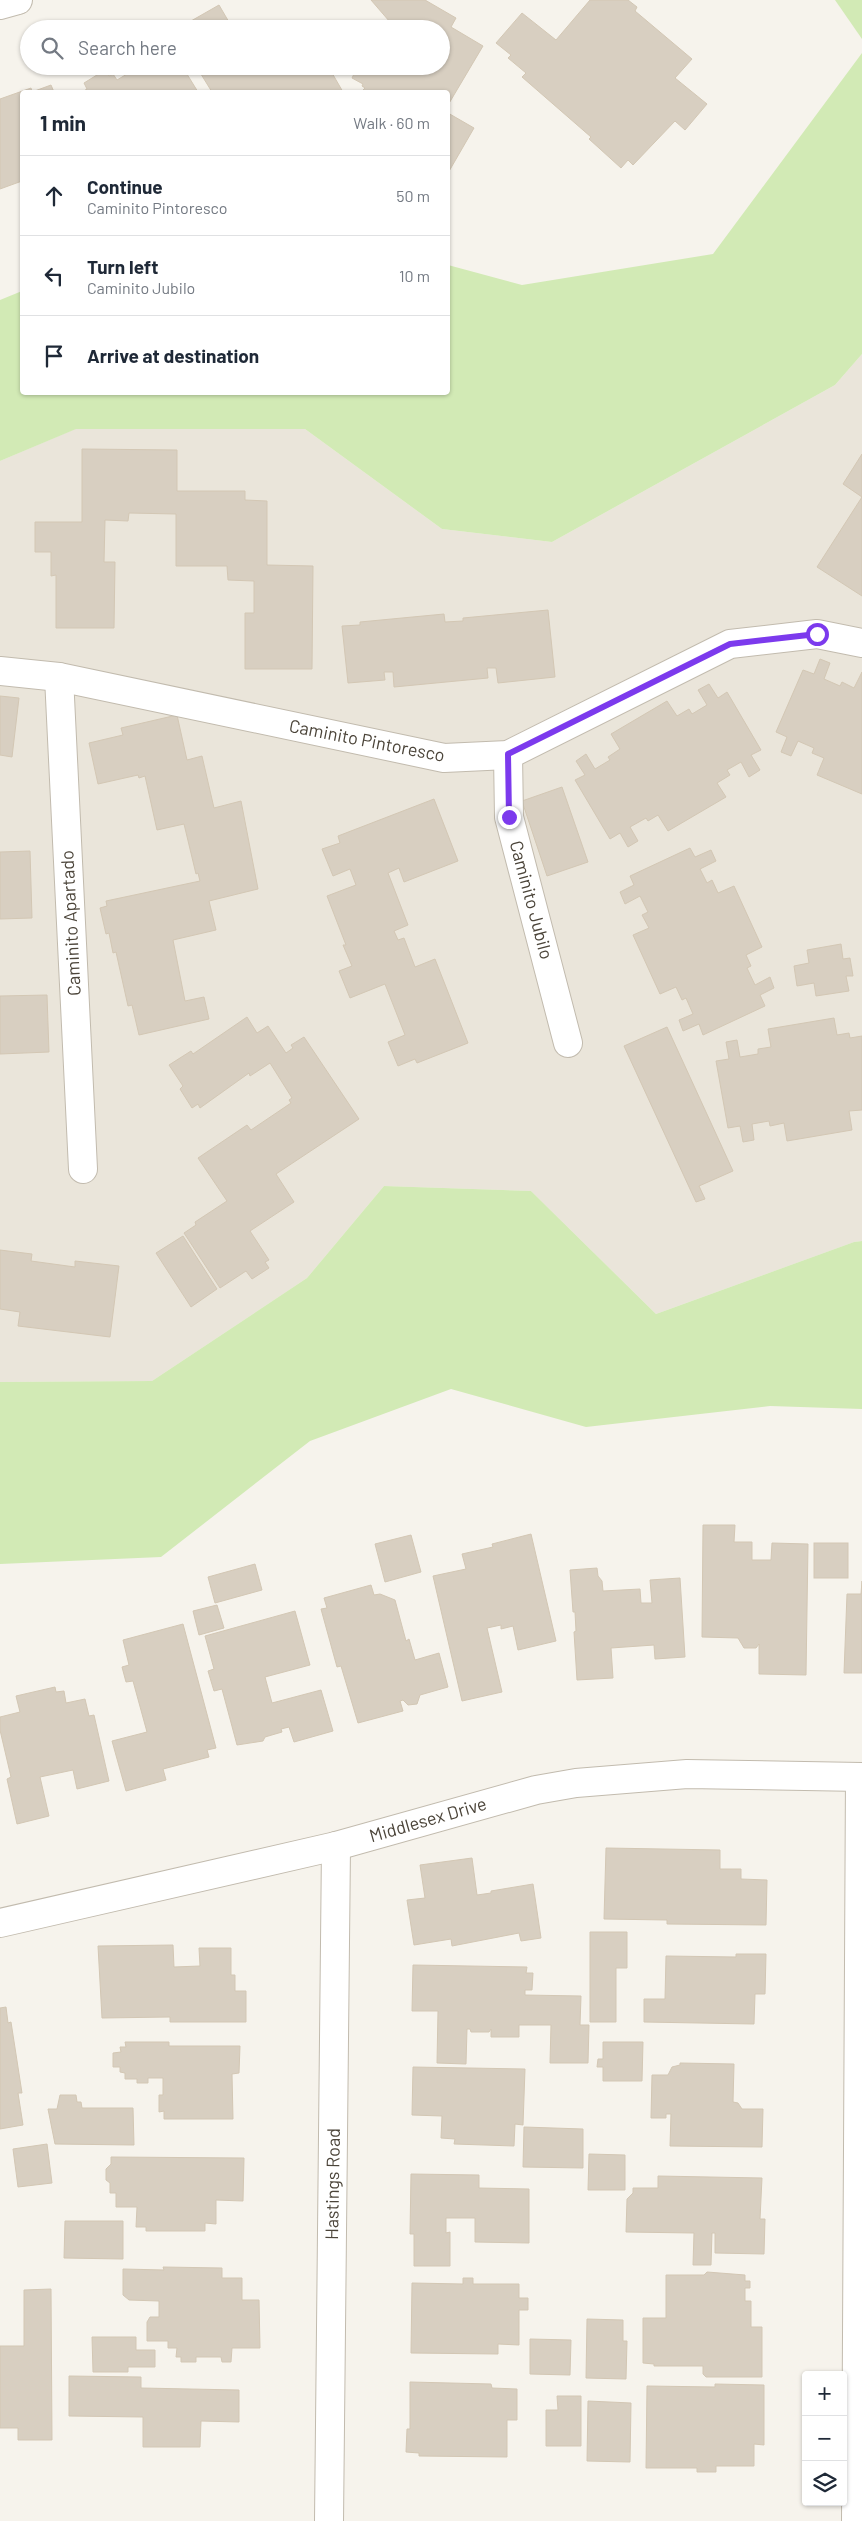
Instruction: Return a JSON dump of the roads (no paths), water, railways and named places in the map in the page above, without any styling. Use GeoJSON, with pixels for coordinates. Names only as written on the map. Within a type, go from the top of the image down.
{"type":"FeatureCollection","features":[{"type":"Feature","properties":{"kind":"street"},"geometry":{"type":"LineString","coordinates":[[0,5],[18,0]]}},
{"type":"Feature","properties":{"kind":"street","name":"Caminito Pintoresco"},"geometry":{"type":"LineString","coordinates":[[0,670],[59,677],[444,758],[508,754],[730,644],[817,634],[862,643]]}},
{"type":"Feature","properties":{"kind":"street","name":"Caminito Apartado"},"geometry":{"type":"LineString","coordinates":[[59,677],[83,1169]]}},
{"type":"Feature","properties":{"kind":"street","name":"Caminito Jubilo"},"geometry":{"type":"LineString","coordinates":[[508,754],[509,817],[568,1043]]}},
{"type":"Feature","properties":{"kind":"street","name":"Middlesex Drive"},"geometry":{"type":"LineString","coordinates":[[0,1923],[336,1846],[536,1790],[576,1783],[687,1774],[861,1778]]}},
{"type":"Feature","properties":{"kind":"street"},"geometry":{"type":"LineString","coordinates":[[856,2521],[861,1778]]}},
{"type":"Feature","properties":{"kind":"street","name":"Hastings Road"},"geometry":{"type":"LineString","coordinates":[[329,2521],[336,1846]]}}]}
